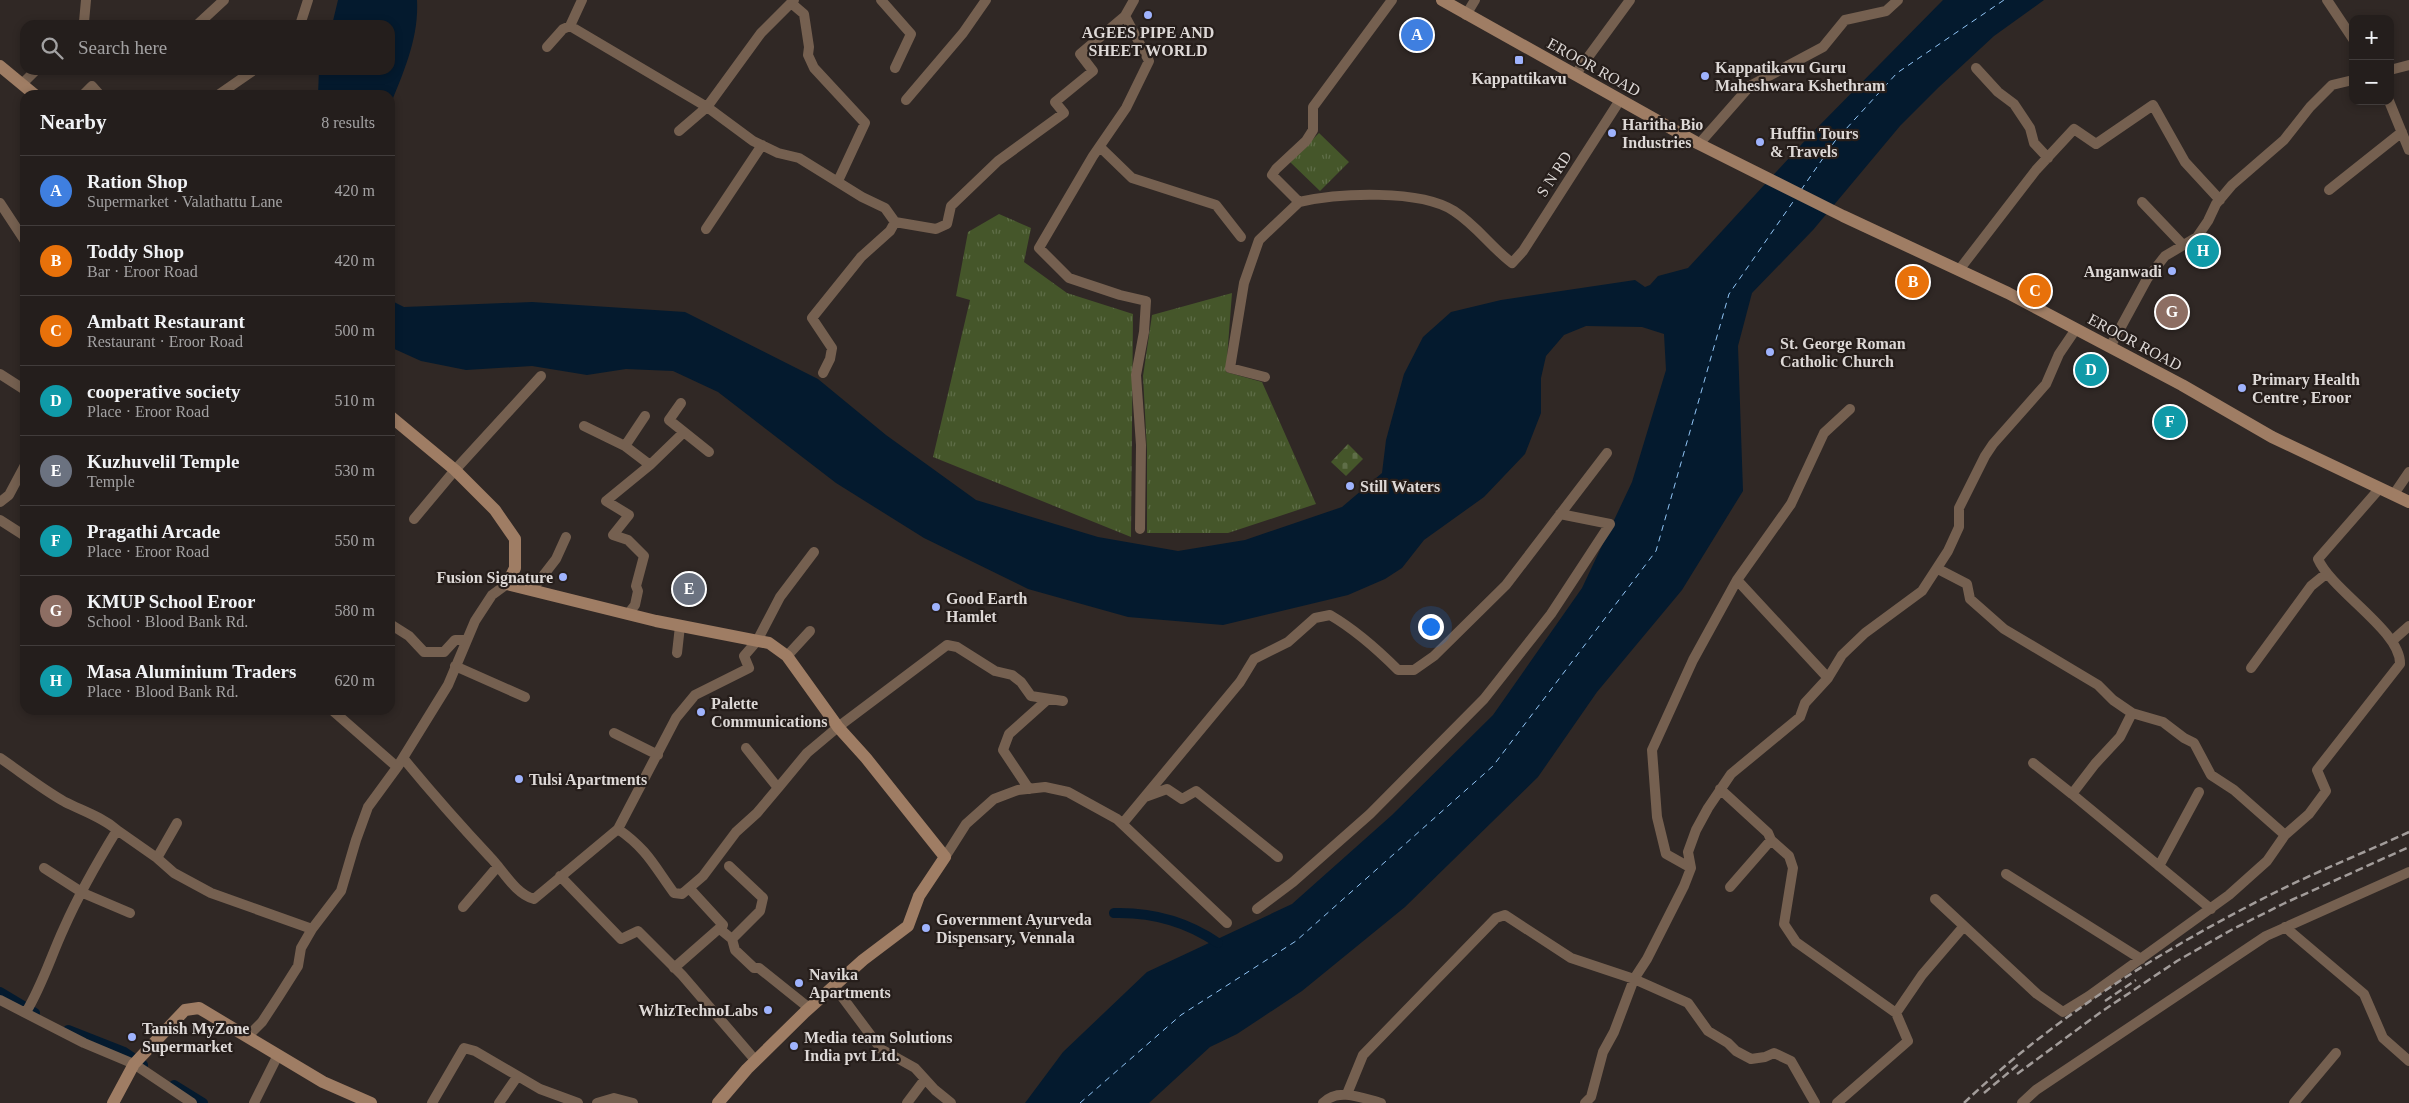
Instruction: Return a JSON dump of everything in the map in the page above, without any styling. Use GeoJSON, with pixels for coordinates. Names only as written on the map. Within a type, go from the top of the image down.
{"type":"FeatureCollection","features":[{"type":"Feature","properties":{"kind":"street"},"geometry":{"type":"LineString","coordinates":[[86,0],[86,20]]}},
{"type":"Feature","properties":{"kind":"street"},"geometry":{"type":"LineString","coordinates":[[202,20],[224,0]]}},
{"type":"Feature","properties":{"kind":"street"},"geometry":{"type":"LineString","coordinates":[[302,20],[308,0]]}},
{"type":"Feature","properties":{"kind":"street"},"geometry":{"type":"LineString","coordinates":[[547,47],[563,29],[570,26],[582,0]]}},
{"type":"Feature","properties":{"kind":"street"},"geometry":{"type":"LineString","coordinates":[[881,0],[911,34],[895,68]]}},
{"type":"Feature","properties":{"kind":"street"},"geometry":{"type":"LineString","coordinates":[[906,100],[963,33],[986,0]]}},
{"type":"Feature","properties":{"kind":"street"},"geometry":{"type":"LineString","coordinates":[[570,26],[707,107],[753,141],[778,153],[799,158],[838,180],[862,197],[885,208],[895,222],[936,228],[947,224],[951,206],[998,161],[1064,113],[1055,102],[1093,70],[1080,54],[1125,16],[1134,0]]}},
{"type":"Feature","properties":{"kind":"street"},"geometry":{"type":"LineString","coordinates":[[1265,377],[1230,368],[1236,321],[1244,282],[1259,240],[1299,202],[1272,175],[1306,140],[1313,130],[1313,107],[1392,0]]}},
{"type":"Feature","properties":{"kind":"street","name":"EROOR ROAD"},"geometry":{"type":"LineString","coordinates":[[1442,0],[1699,144],[1843,216],[2008,293],[2272,436],[2409,502]]}},
{"type":"Feature","properties":{"kind":"street"},"geometry":{"type":"LineString","coordinates":[[1466,15],[1476,0]]}},
{"type":"Feature","properties":{"kind":"street"},"geometry":{"type":"LineString","coordinates":[[1575,75],[1630,0]]}},
{"type":"Feature","properties":{"kind":"street"},"geometry":{"type":"LineString","coordinates":[[1699,144],[1750,86],[1823,47],[1845,20],[1886,11],[1898,0]]}},
{"type":"Feature","properties":{"kind":"street"},"geometry":{"type":"LineString","coordinates":[[2328,0],[2349,33]]}},
{"type":"Feature","properties":{"kind":"street"},"geometry":{"type":"LineString","coordinates":[[679,131],[707,107],[762,33],[793,2],[804,14],[809,48],[808,55],[814,68],[864,124],[838,180]]}},
{"type":"Feature","properties":{"kind":"street"},"geometry":{"type":"LineString","coordinates":[[1125,16],[1149,61],[1126,108],[1100,146],[1039,248],[1069,278],[1120,295],[1146,301],[1144,332],[1136,375],[1141,445],[1140,530]]}},
{"type":"Feature","properties":{"kind":"street"},"geometry":{"type":"LineString","coordinates":[[2394,69],[2409,65]]}},
{"type":"Feature","properties":{"kind":"street"},"geometry":{"type":"LineString","coordinates":[[1,68],[29,90]]}},
{"type":"Feature","properties":{"kind":"street"},"geometry":{"type":"LineString","coordinates":[[1976,68],[1998,92],[2014,104],[2030,128],[2034,144],[2048,158]]}},
{"type":"Feature","properties":{"kind":"street"},"geometry":{"type":"LineString","coordinates":[[22,84],[31,75]]}},
{"type":"Feature","properties":{"kind":"street"},"geometry":{"type":"LineString","coordinates":[[225,90],[247,75]]}},
{"type":"Feature","properties":{"kind":"street"},"geometry":{"type":"LineString","coordinates":[[2110,347],[2147,279],[2165,256],[2197,237],[2220,200],[2232,185],[2284,140],[2310,106],[2332,85],[2349,81]]}},
{"type":"Feature","properties":{"kind":"street","name":"S N RD"},"geometry":{"type":"LineString","coordinates":[[1299,202],[1352,195],[1404,196],[1430,202],[1453,210],[1480,230],[1499,254],[1512,263],[1523,251],[1620,100]]}},
{"type":"Feature","properties":{"kind":"street"},"geometry":{"type":"LineString","coordinates":[[1959,270],[2048,158],[2074,129],[2096,144],[2153,105],[2185,162],[2220,200]]}},
{"type":"Feature","properties":{"kind":"street"},"geometry":{"type":"LineString","coordinates":[[2391,105],[2409,150]]}},
{"type":"Feature","properties":{"kind":"street"},"geometry":{"type":"LineString","coordinates":[[2329,190],[2402,132]]}},
{"type":"Feature","properties":{"kind":"street"},"geometry":{"type":"LineString","coordinates":[[706,229],[762,145]]}},
{"type":"Feature","properties":{"kind":"street"},"geometry":{"type":"LineString","coordinates":[[1100,146],[1132,178],[1216,205],[1241,238]]}},
{"type":"Feature","properties":{"kind":"street"},"geometry":{"type":"LineString","coordinates":[[2142,202],[2183,245]]}},
{"type":"Feature","properties":{"kind":"street"},"geometry":{"type":"LineString","coordinates":[[0,203],[20,233]]}},
{"type":"Feature","properties":{"kind":"street"},"geometry":{"type":"LineString","coordinates":[[823,374],[832,348],[812,318],[861,257],[890,232],[895,222]]}},
{"type":"Feature","properties":{"kind":"street"},"geometry":{"type":"LineString","coordinates":[[1591,1101],[1603,1052],[1614,1032],[1634,979],[1647,959],[1676,904],[1691,868],[1688,852],[1696,830],[1720,789],[1731,774],[1800,717],[1805,703],[1828,678],[1842,655],[1865,633],[1922,591],[1938,569],[1959,526],[1959,508],[1985,456],[1993,444],[2046,384],[2059,354],[2076,329]]}},
{"type":"Feature","properties":{"kind":"street"},"geometry":{"type":"LineString","coordinates":[[0,374],[20,387]]}},
{"type":"Feature","properties":{"kind":"street"},"geometry":{"type":"LineString","coordinates":[[414,519],[455,470],[542,376]]}},
{"type":"Feature","properties":{"kind":"street"},"geometry":{"type":"LineString","coordinates":[[681,403],[669,420],[710,452]]}},
{"type":"Feature","properties":{"kind":"street"},"geometry":{"type":"LineString","coordinates":[[1691,868],[1666,854],[1657,817],[1652,750],[1693,660],[1737,580],[1791,504],[1824,433],[1850,409]]}},
{"type":"Feature","properties":{"kind":"street"},"geometry":{"type":"LineString","coordinates":[[625,446],[645,416]]}},
{"type":"Feature","properties":{"kind":"street"},"geometry":{"type":"LineString","coordinates":[[247,1037],[262,1022],[298,966],[301,948],[312,929],[342,892],[356,840],[368,807],[400,763],[448,686],[475,621],[492,595],[507,584],[515,568],[515,539],[495,510],[455,470],[395,423]]}},
{"type":"Feature","properties":{"kind":"street"},"geometry":{"type":"LineString","coordinates":[[584,426],[625,446],[650,465]]}},
{"type":"Feature","properties":{"kind":"street"},"geometry":{"type":"LineString","coordinates":[[628,614],[635,605],[638,592],[636,586],[644,556],[628,540],[613,535],[630,515],[606,502],[650,465],[684,432]]}},
{"type":"Feature","properties":{"kind":"street"},"geometry":{"type":"LineString","coordinates":[[1123,823],[1165,770],[1240,682],[1254,659],[1288,642],[1315,618],[1330,615],[1385,656],[1398,670],[1414,670],[1434,656],[1506,585],[1606,453]]}},
{"type":"Feature","properties":{"kind":"street"},"geometry":{"type":"LineString","coordinates":[[2394,494],[2409,472]]}},
{"type":"Feature","properties":{"kind":"street"},"geometry":{"type":"LineString","coordinates":[[0,502],[9,495],[20,474]]}},
{"type":"Feature","properties":{"kind":"street"},"geometry":{"type":"LineString","coordinates":[[1935,899],[2037,994],[2063,1012],[2089,996],[2211,909],[2268,861],[2285,835],[2309,814],[2326,792],[2317,770],[2400,664],[2400,658],[2392,641],[2327,573],[2318,559],[2380,488]]}},
{"type":"Feature","properties":{"kind":"street"},"geometry":{"type":"LineString","coordinates":[[1257,909],[1293,882],[1370,814],[1484,699],[1517,659],[1551,614],[1610,524],[1560,514]]}},
{"type":"Feature","properties":{"kind":"street"},"geometry":{"type":"LineString","coordinates":[[0,520],[20,533]]}},
{"type":"Feature","properties":{"kind":"street"},"geometry":{"type":"LineString","coordinates":[[532,590],[556,559],[566,537]]}},
{"type":"Feature","properties":{"kind":"street"},"geometry":{"type":"LineString","coordinates":[[338,715],[400,763],[498,866],[508,880],[529,897],[534,898],[542,894],[560,876],[618,829],[676,718],[695,695],[749,668],[744,656],[756,641],[780,597],[814,552]]}},
{"type":"Feature","properties":{"kind":"street"},"geometry":{"type":"LineString","coordinates":[[1938,569],[1968,584],[1970,599],[2004,629],[2098,685],[2113,700],[2132,714],[2163,722],[2194,743],[2211,775],[2234,790],[2285,835]]}},
{"type":"Feature","properties":{"kind":"street"},"geometry":{"type":"LineString","coordinates":[[2251,668],[2310,586],[2327,573]]}},
{"type":"Feature","properties":{"kind":"street"},"geometry":{"type":"LineString","coordinates":[[1737,580],[1828,678]]}},
{"type":"Feature","properties":{"kind":"street"},"geometry":{"type":"LineString","coordinates":[[507,584],[680,626],[769,643],[787,656],[838,727],[866,758],[945,857]]}},
{"type":"Feature","properties":{"kind":"street"},"geometry":{"type":"LineString","coordinates":[[677,653],[680,626]]}},
{"type":"Feature","properties":{"kind":"street"},"geometry":{"type":"LineString","coordinates":[[2392,641],[2409,626]]}},
{"type":"Feature","properties":{"kind":"street"},"geometry":{"type":"LineString","coordinates":[[395,627],[409,636],[424,652],[444,652],[455,640],[466,640]]}},
{"type":"Feature","properties":{"kind":"street"},"geometry":{"type":"LineString","coordinates":[[787,656],[810,631]]}},
{"type":"Feature","properties":{"kind":"street"},"geometry":{"type":"LineString","coordinates":[[618,829],[638,843],[674,893],[682,894],[702,876],[736,832],[757,813],[807,753],[838,727],[947,645],[957,647],[995,671],[1012,675],[1021,682],[1031,696],[1046,700],[1063,701]]}},
{"type":"Feature","properties":{"kind":"street"},"geometry":{"type":"LineString","coordinates":[[455,666],[525,697]]}},
{"type":"Feature","properties":{"kind":"street"},"geometry":{"type":"LineString","coordinates":[[1029,789],[1003,750],[1009,734],[1046,700]]}},
{"type":"Feature","properties":{"kind":"street"},"geometry":{"type":"LineString","coordinates":[[2072,794],[2095,764],[2120,737],[2132,714]]}},
{"type":"Feature","properties":{"kind":"street"},"geometry":{"type":"LineString","coordinates":[[614,733],[658,755]]}},
{"type":"Feature","properties":{"kind":"street"},"geometry":{"type":"LineString","coordinates":[[746,748],[778,788]]}},
{"type":"Feature","properties":{"kind":"street"},"geometry":{"type":"LineString","coordinates":[[0,758],[36,785],[67,803],[104,820],[157,858],[174,873],[211,893],[312,929]]}},
{"type":"Feature","properties":{"kind":"street"},"geometry":{"type":"LineString","coordinates":[[2033,763],[2211,909]]}},
{"type":"Feature","properties":{"kind":"street"},"geometry":{"type":"LineString","coordinates":[[718,1103],[756,1060],[810,1008],[908,926],[919,896],[966,824],[989,804],[1018,790],[1044,787],[1068,792],[1088,801],[1123,823],[1227,923]]}},
{"type":"Feature","properties":{"kind":"street"},"geometry":{"type":"LineString","coordinates":[[1145,797],[1167,789],[1182,799],[1196,791],[1278,857]]}},
{"type":"Feature","properties":{"kind":"street"},"geometry":{"type":"LineString","coordinates":[[1720,789],[1768,833],[1771,840],[1789,856],[1792,868],[1784,924],[1796,942],[1896,1013],[1908,1041],[1837,1103]]}},
{"type":"Feature","properties":{"kind":"street"},"geometry":{"type":"LineString","coordinates":[[2159,866],[2199,792]]}},
{"type":"Feature","properties":{"kind":"street"},"geometry":{"type":"LineString","coordinates":[[157,858],[177,823]]}},
{"type":"Feature","properties":{"kind":"street"},"geometry":{"type":"LineString","coordinates":[[26,1012],[41,985],[64,928],[117,830]]}},
{"type":"Feature","properties":{"kind":"street"},"geometry":{"type":"LineString","coordinates":[[1730,887],[1771,840]]}},
{"type":"Feature","properties":{"kind":"street"},"geometry":{"type":"LineString","coordinates":[[463,907],[498,866]]}},
{"type":"Feature","properties":{"kind":"street"},"geometry":{"type":"LineString","coordinates":[[729,866],[763,898],[760,911],[732,939]]}},
{"type":"Feature","properties":{"kind":"street"},"geometry":{"type":"LineString","coordinates":[[44,868],[83,893],[130,913]]}},
{"type":"Feature","properties":{"kind":"street"},"geometry":{"type":"LineString","coordinates":[[2022,1103],[2052,1079],[2266,936],[2409,872]]}},
{"type":"Feature","properties":{"kind":"street"},"geometry":{"type":"LineString","coordinates":[[2006,874],[2141,959]]}},
{"type":"Feature","properties":{"kind":"street"},"geometry":{"type":"LineString","coordinates":[[560,876],[621,939],[638,931],[674,968],[756,1060]]}},
{"type":"Feature","properties":{"kind":"street"},"geometry":{"type":"LineString","coordinates":[[689,888],[723,925]]}},
{"type":"Feature","properties":{"kind":"street"},"geometry":{"type":"LineString","coordinates":[[1347,1094],[1363,1055],[1496,918],[1505,915],[1517,920],[1571,958],[1634,979],[1688,1003],[1708,1031],[1728,1043],[1736,1051],[1752,1059],[1774,1053],[1791,1061],[1815,1103]]}},
{"type":"Feature","properties":{"kind":"street"},"geometry":{"type":"LineString","coordinates":[[723,925],[721,930],[732,939],[735,950],[754,968],[759,968],[810,1008]]}},
{"type":"Feature","properties":{"kind":"street"},"geometry":{"type":"LineString","coordinates":[[674,968],[723,925]]}},
{"type":"Feature","properties":{"kind":"street"},"geometry":{"type":"LineString","coordinates":[[1896,1013],[1922,975],[1964,926]]}},
{"type":"Feature","properties":{"kind":"street"},"geometry":{"type":"LineString","coordinates":[[2285,927],[2364,994],[2383,1038],[2409,1061]]}},
{"type":"Feature","properties":{"kind":"street"},"geometry":{"type":"LineString","coordinates":[[834,986],[881,1048],[915,1068],[951,1103]]}},
{"type":"Feature","properties":{"kind":"street"},"geometry":{"type":"LineString","coordinates":[[0,1000],[84,1043],[134,1064],[192,1103]]}},
{"type":"Feature","properties":{"kind":"street"},"geometry":{"type":"LineString","coordinates":[[113,1103],[134,1064],[185,1010],[199,1008],[323,1082],[370,1103]]}},
{"type":"Feature","properties":{"kind":"street"},"geometry":{"type":"LineString","coordinates":[[432,1103],[464,1048],[475,1052],[540,1089],[578,1103]]}},
{"type":"Feature","properties":{"kind":"street"},"geometry":{"type":"LineString","coordinates":[[2294,1103],[2336,1053]]}},
{"type":"Feature","properties":{"kind":"street"},"geometry":{"type":"LineString","coordinates":[[254,1103],[278,1055]]}},
{"type":"Feature","properties":{"kind":"street"},"geometry":{"type":"LineString","coordinates":[[499,1103],[517,1077]]}},
{"type":"Feature","properties":{"kind":"street"},"geometry":{"type":"LineString","coordinates":[[907,1103],[925,1079]]}},
{"type":"Feature","properties":{"kind":"street"},"geometry":{"type":"LineString","coordinates":[[1323,1103],[1329,1096],[1347,1094],[1381,1103]]}},
{"type":"Feature","properties":{"kind":"street"},"geometry":{"type":"LineString","coordinates":[[597,1103],[614,1098],[633,1103]]}},
{"type":"Feature","properties":{"kind":"green space"},"geometry":{"type":"Polygon","coordinates":[[[1319,133],[1349,162],[1320,191],[1290,162],[1319,133]]]}},
{"type":"Feature","properties":{"kind":"green space"},"geometry":{"type":"Polygon","coordinates":[[[999,214],[1031,228],[1024,262],[1067,293],[1133,314],[1131,537],[933,457],[970,300],[956,296],[968,232],[999,214]]]}},
{"type":"Feature","properties":{"kind":"green space"},"geometry":{"type":"Polygon","coordinates":[[[1232,293],[1226,372],[1262,382],[1316,504],[1228,533],[1147,533],[1147,451],[1143,376],[1152,315],[1232,293]]]}},
{"type":"Feature","properties":{"kind":"green space"},"geometry":{"type":"Polygon","coordinates":[[[1348,444],[1363,459],[1346,476],[1331,462],[1348,444]]]}},
{"type":"Feature","properties":{"kind":"water"},"geometry":{"type":"Polygon","coordinates":[[[338,0],[417,0],[416,28],[413,41],[395,93],[395,90],[318,90],[319,75],[395,75],[395,20],[333,20],[338,0]]]}},
{"type":"Feature","properties":{"kind":"water"},"geometry":{"type":"Polygon","coordinates":[[[1943,0],[2044,0],[1994,36],[1900,126],[1813,230],[1752,293],[1738,346],[1743,491],[1682,590],[1597,692],[1538,777],[1405,907],[1302,991],[1237,1034],[1210,1047],[1149,1103],[1025,1103],[1063,1052],[1147,972],[1292,904],[1392,815],[1493,715],[1582,588],[1632,482],[1666,370],[1664,334],[1642,327],[1586,326],[1564,335],[1546,356],[1541,378],[1541,413],[1525,454],[1484,497],[1424,540],[1402,568],[1385,579],[1348,595],[1223,625],[1128,617],[1028,589],[924,538],[836,483],[718,392],[673,371],[626,369],[587,375],[532,366],[466,370],[421,361],[395,349],[395,302],[404,307],[532,302],[685,312],[818,379],[886,435],[976,500],[1098,537],[1178,551],[1245,540],[1342,507],[1382,473],[1386,440],[1404,374],[1423,337],[1451,312],[1501,300],[1635,280],[1645,287],[1650,285],[1658,276],[1688,268],[1812,133],[1943,0]]]}},
{"type":"Feature","properties":{"kind":"waterway"},"geometry":{"type":"LineString","coordinates":[[1114,913],[1142,914],[1168,919],[1194,929],[1218,943]]}},
{"type":"Feature","properties":{"kind":"waterway"},"geometry":{"type":"LineString","coordinates":[[0,992],[35,1013]]}},
{"type":"Feature","properties":{"kind":"waterway"},"geometry":{"type":"LineString","coordinates":[[68,1030],[124,1052],[143,1065]]}},
{"type":"Feature","properties":{"kind":"waterway"},"geometry":{"type":"LineString","coordinates":[[174,1085],[203,1103]]}},
{"type":"Feature","properties":{"kind":"ferry route"},"geometry":{"type":"LineString","coordinates":[[1801,190],[1835,141],[1897,73],[2004,0]]}},
{"type":"Feature","properties":{"kind":"ferry route"},"geometry":{"type":"LineString","coordinates":[[1080,1103],[1181,1015],[1296,941],[1493,766],[1656,551],[1729,294],[1795,199]]}},
{"type":"Feature","properties":{"kind":"railway"},"geometry":{"type":"LineString","coordinates":[[1964,1103],[1999,1071],[2074,1012],[2153,960],[2278,891],[2409,832]]}},
{"type":"Feature","properties":{"kind":"railway"},"geometry":{"type":"LineString","coordinates":[[2017,1074],[2101,1012],[2177,961],[2233,929],[2285,903],[2409,847]]}},
{"type":"Feature","properties":{"kind":"railway"},"geometry":{"type":"LineString","coordinates":[[2105,1001],[2136,980]]}},
{"type":"Feature","properties":{"kind":"railway"},"geometry":{"type":"LineString","coordinates":[[1984,1093],[2020,1063]]}},
{"type":"Feature","properties":{"kind":"place","name":"AGEES PIPE AND SHEET WORLD"},"geometry":{"type":"Point","coordinates":[1148,15]}},
{"type":"Feature","properties":{"kind":"place","name":"Ration Shop"},"geometry":{"type":"Point","coordinates":[1417,35]}},
{"type":"Feature","properties":{"kind":"place","name":"Kappattikavu"},"geometry":{"type":"Point","coordinates":[1519,60]}},
{"type":"Feature","properties":{"kind":"place","name":"Kappatikavu Guru Maheshwara Kshethram"},"geometry":{"type":"Point","coordinates":[1705,76]}},
{"type":"Feature","properties":{"kind":"place","name":"Haritha Bio Industries"},"geometry":{"type":"Point","coordinates":[1612,133]}},
{"type":"Feature","properties":{"kind":"place","name":"Huffin Tours & Travels"},"geometry":{"type":"Point","coordinates":[1760,142]}},
{"type":"Feature","properties":{"kind":"place","name":"Masa Aluminium Traders"},"geometry":{"type":"Point","coordinates":[2203,251]}},
{"type":"Feature","properties":{"kind":"place","name":"Anganwadi"},"geometry":{"type":"Point","coordinates":[2172,271]}},
{"type":"Feature","properties":{"kind":"place","name":"Toddy Shop"},"geometry":{"type":"Point","coordinates":[1913,282]}},
{"type":"Feature","properties":{"kind":"place","name":"Ambatt Restaurant"},"geometry":{"type":"Point","coordinates":[2035,291]}},
{"type":"Feature","properties":{"kind":"place","name":"KMUP School Eroor"},"geometry":{"type":"Point","coordinates":[2172,312]}},
{"type":"Feature","properties":{"kind":"place","name":"St. George Roman Catholic Church"},"geometry":{"type":"Point","coordinates":[1770,352]}},
{"type":"Feature","properties":{"kind":"place","name":"cooperative society"},"geometry":{"type":"Point","coordinates":[2091,370]}},
{"type":"Feature","properties":{"kind":"place","name":"Primary Health Centre , Eroor"},"geometry":{"type":"Point","coordinates":[2242,388]}},
{"type":"Feature","properties":{"kind":"place","name":"Pragathi Arcade"},"geometry":{"type":"Point","coordinates":[2170,422]}},
{"type":"Feature","properties":{"kind":"place","name":"Still Waters"},"geometry":{"type":"Point","coordinates":[1350,486]}},
{"type":"Feature","properties":{"kind":"place","name":"Fusion Signature"},"geometry":{"type":"Point","coordinates":[563,577]}},
{"type":"Feature","properties":{"kind":"place","name":"Kuzhuvelil Temple"},"geometry":{"type":"Point","coordinates":[689,589]}},
{"type":"Feature","properties":{"kind":"place","name":"Good Earth Hamlet"},"geometry":{"type":"Point","coordinates":[936,607]}},
{"type":"Feature","properties":{"kind":"place","name":"Palette Communications"},"geometry":{"type":"Point","coordinates":[701,712]}},
{"type":"Feature","properties":{"kind":"place","name":"Tulsi Apartments"},"geometry":{"type":"Point","coordinates":[519,779]}},
{"type":"Feature","properties":{"kind":"place","name":"Government Ayurveda Dispensary, Vennala"},"geometry":{"type":"Point","coordinates":[926,928]}},
{"type":"Feature","properties":{"kind":"place","name":"Navika Apartments"},"geometry":{"type":"Point","coordinates":[799,983]}},
{"type":"Feature","properties":{"kind":"place","name":"WhizTechnoLabs"},"geometry":{"type":"Point","coordinates":[768,1010]}},
{"type":"Feature","properties":{"kind":"place","name":"Tanish MyZone Supermarket"},"geometry":{"type":"Point","coordinates":[132,1037]}},
{"type":"Feature","properties":{"kind":"place","name":"Media team Solutions India pvt Ltd."},"geometry":{"type":"Point","coordinates":[794,1046]}}]}
